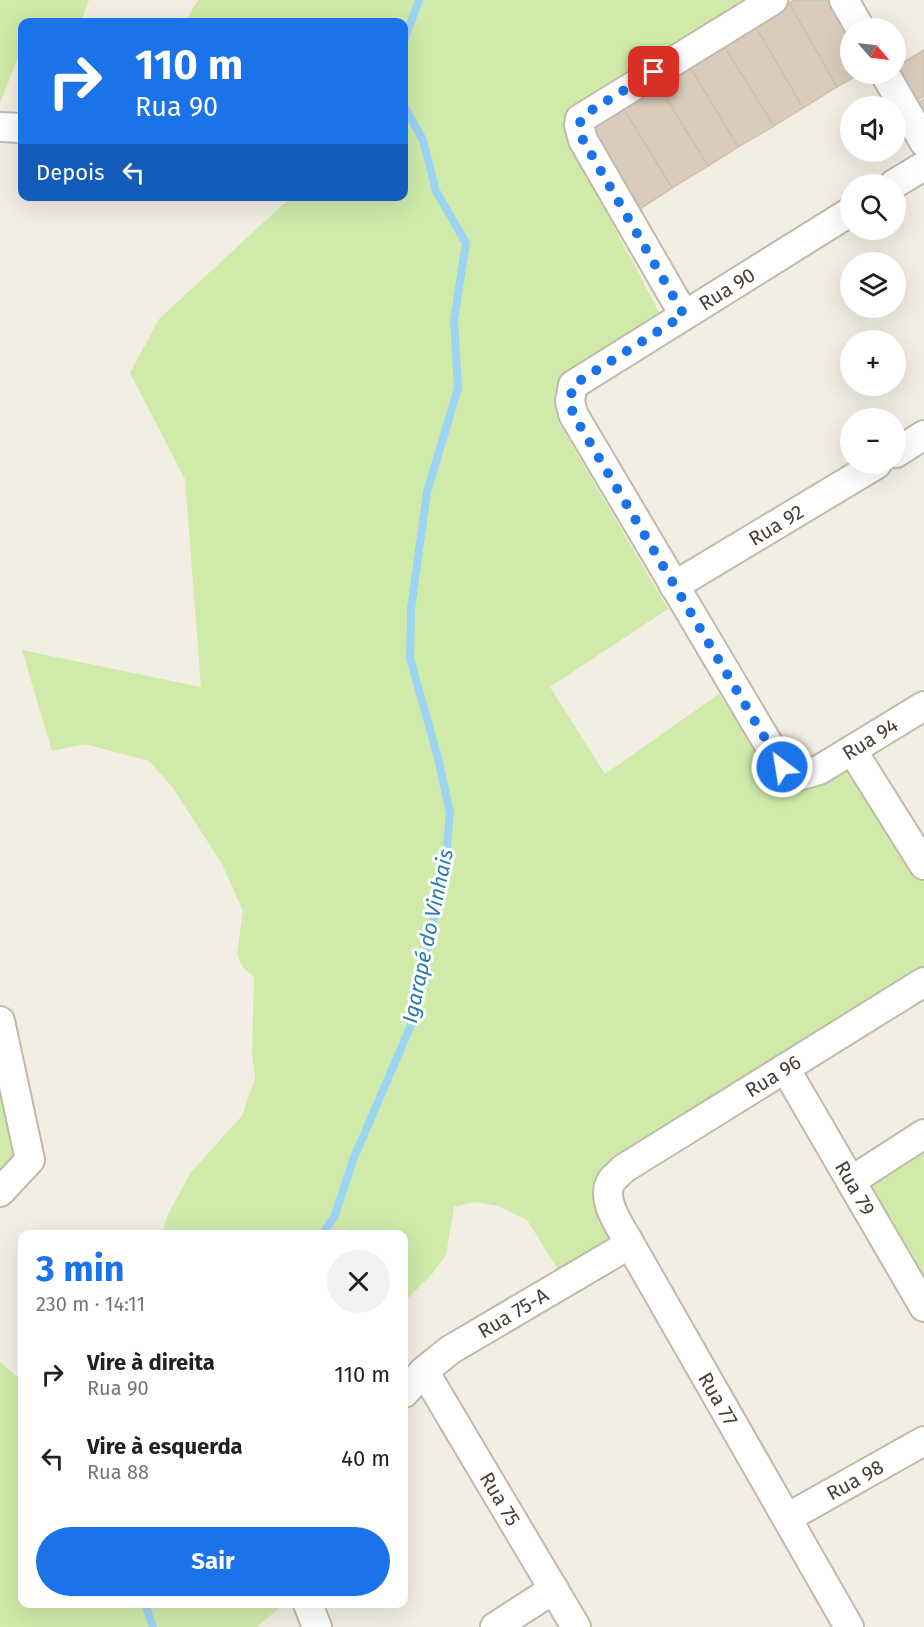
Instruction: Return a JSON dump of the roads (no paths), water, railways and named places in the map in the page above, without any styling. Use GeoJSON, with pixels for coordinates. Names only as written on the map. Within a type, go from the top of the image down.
{"type":"FeatureCollection","features":[{"type":"Feature","properties":{"kind":"street"},"geometry":{"type":"LineString","coordinates":[[684,315],[583,140],[580,132],[580,119],[772,0]]}},
{"type":"Feature","properties":{"kind":"street"},"geometry":{"type":"LineString","coordinates":[[844,0],[854,18]]}},
{"type":"Feature","properties":{"kind":"street"},"geometry":{"type":"LineString","coordinates":[[891,84],[924,142]]}},
{"type":"Feature","properties":{"kind":"street"},"geometry":{"type":"LineString","coordinates":[[0,127],[18,128]]}},
{"type":"Feature","properties":{"kind":"street"},"geometry":{"type":"LineString","coordinates":[[906,177],[924,166]]}},
{"type":"Feature","properties":{"kind":"street","name":"Rua 90"},"geometry":{"type":"LineString","coordinates":[[674,586],[573,414],[570,401],[573,385],[840,218]]}},
{"type":"Feature","properties":{"kind":"street"},"geometry":{"type":"LineString","coordinates":[[906,447],[924,435]]}},
{"type":"Feature","properties":{"kind":"street","name":"Rua 92"},"geometry":{"type":"LineString","coordinates":[[674,586],[861,474]]}},
{"type":"Feature","properties":{"kind":"street","name":"Rua 94"},"geometry":{"type":"LineString","coordinates":[[674,586],[782,767],[802,775],[819,770],[924,705]]}},
{"type":"Feature","properties":{"kind":"street"},"geometry":{"type":"LineString","coordinates":[[852,750],[924,866]]}},
{"type":"Feature","properties":{"kind":"street","name":"Rua 96"},"geometry":{"type":"LineString","coordinates":[[623,1169],[924,982]]}},
{"type":"Feature","properties":{"kind":"street"},"geometry":{"type":"LineString","coordinates":[[0,1021],[30,1160],[0,1192]]}},
{"type":"Feature","properties":{"kind":"street","name":"Rua 79"},"geometry":{"type":"LineString","coordinates":[[785,1068],[921,1296]]}},
{"type":"Feature","properties":{"kind":"street"},"geometry":{"type":"LineString","coordinates":[[851,1181],[924,1134]]}},
{"type":"Feature","properties":{"kind":"street","name":"Rua 77"},"geometry":{"type":"LineString","coordinates":[[623,1169],[611,1181],[608,1194],[611,1208],[849,1627]]}},
{"type":"Feature","properties":{"kind":"street","name":"Rua 75-A"},"geometry":{"type":"LineString","coordinates":[[408,1389],[424,1371],[450,1350],[630,1244]]}},
{"type":"Feature","properties":{"kind":"street","name":"Rua 75"},"geometry":{"type":"LineString","coordinates":[[424,1371],[576,1627]]}},
{"type":"Feature","properties":{"kind":"street","name":"Rua 98"},"geometry":{"type":"LineString","coordinates":[[787,1518],[924,1441]]}},
{"type":"Feature","properties":{"kind":"street"},"geometry":{"type":"LineString","coordinates":[[495,1627],[554,1589]]}},
{"type":"Feature","properties":{"kind":"street"},"geometry":{"type":"LineString","coordinates":[[310,1608],[317,1627]]}},
{"type":"Feature","properties":{"kind":"waterway","name":"Igarapé do Vinhais"},"geometry":{"type":"LineString","coordinates":[[408,30],[419,0]]}},
{"type":"Feature","properties":{"kind":"waterway","name":"Igarapé do Vinhais"},"geometry":{"type":"LineString","coordinates":[[326,1230],[335,1215],[353,1160],[415,1016],[428,941],[444,879],[450,813],[438,758],[410,658],[411,609],[427,492],[458,388],[454,320],[466,243],[436,191],[423,140],[408,113]]}},
{"type":"Feature","properties":{"kind":"waterway","name":"Igarapé do Vinhais"},"geometry":{"type":"LineString","coordinates":[[146,1608],[153,1627]]}}]}
